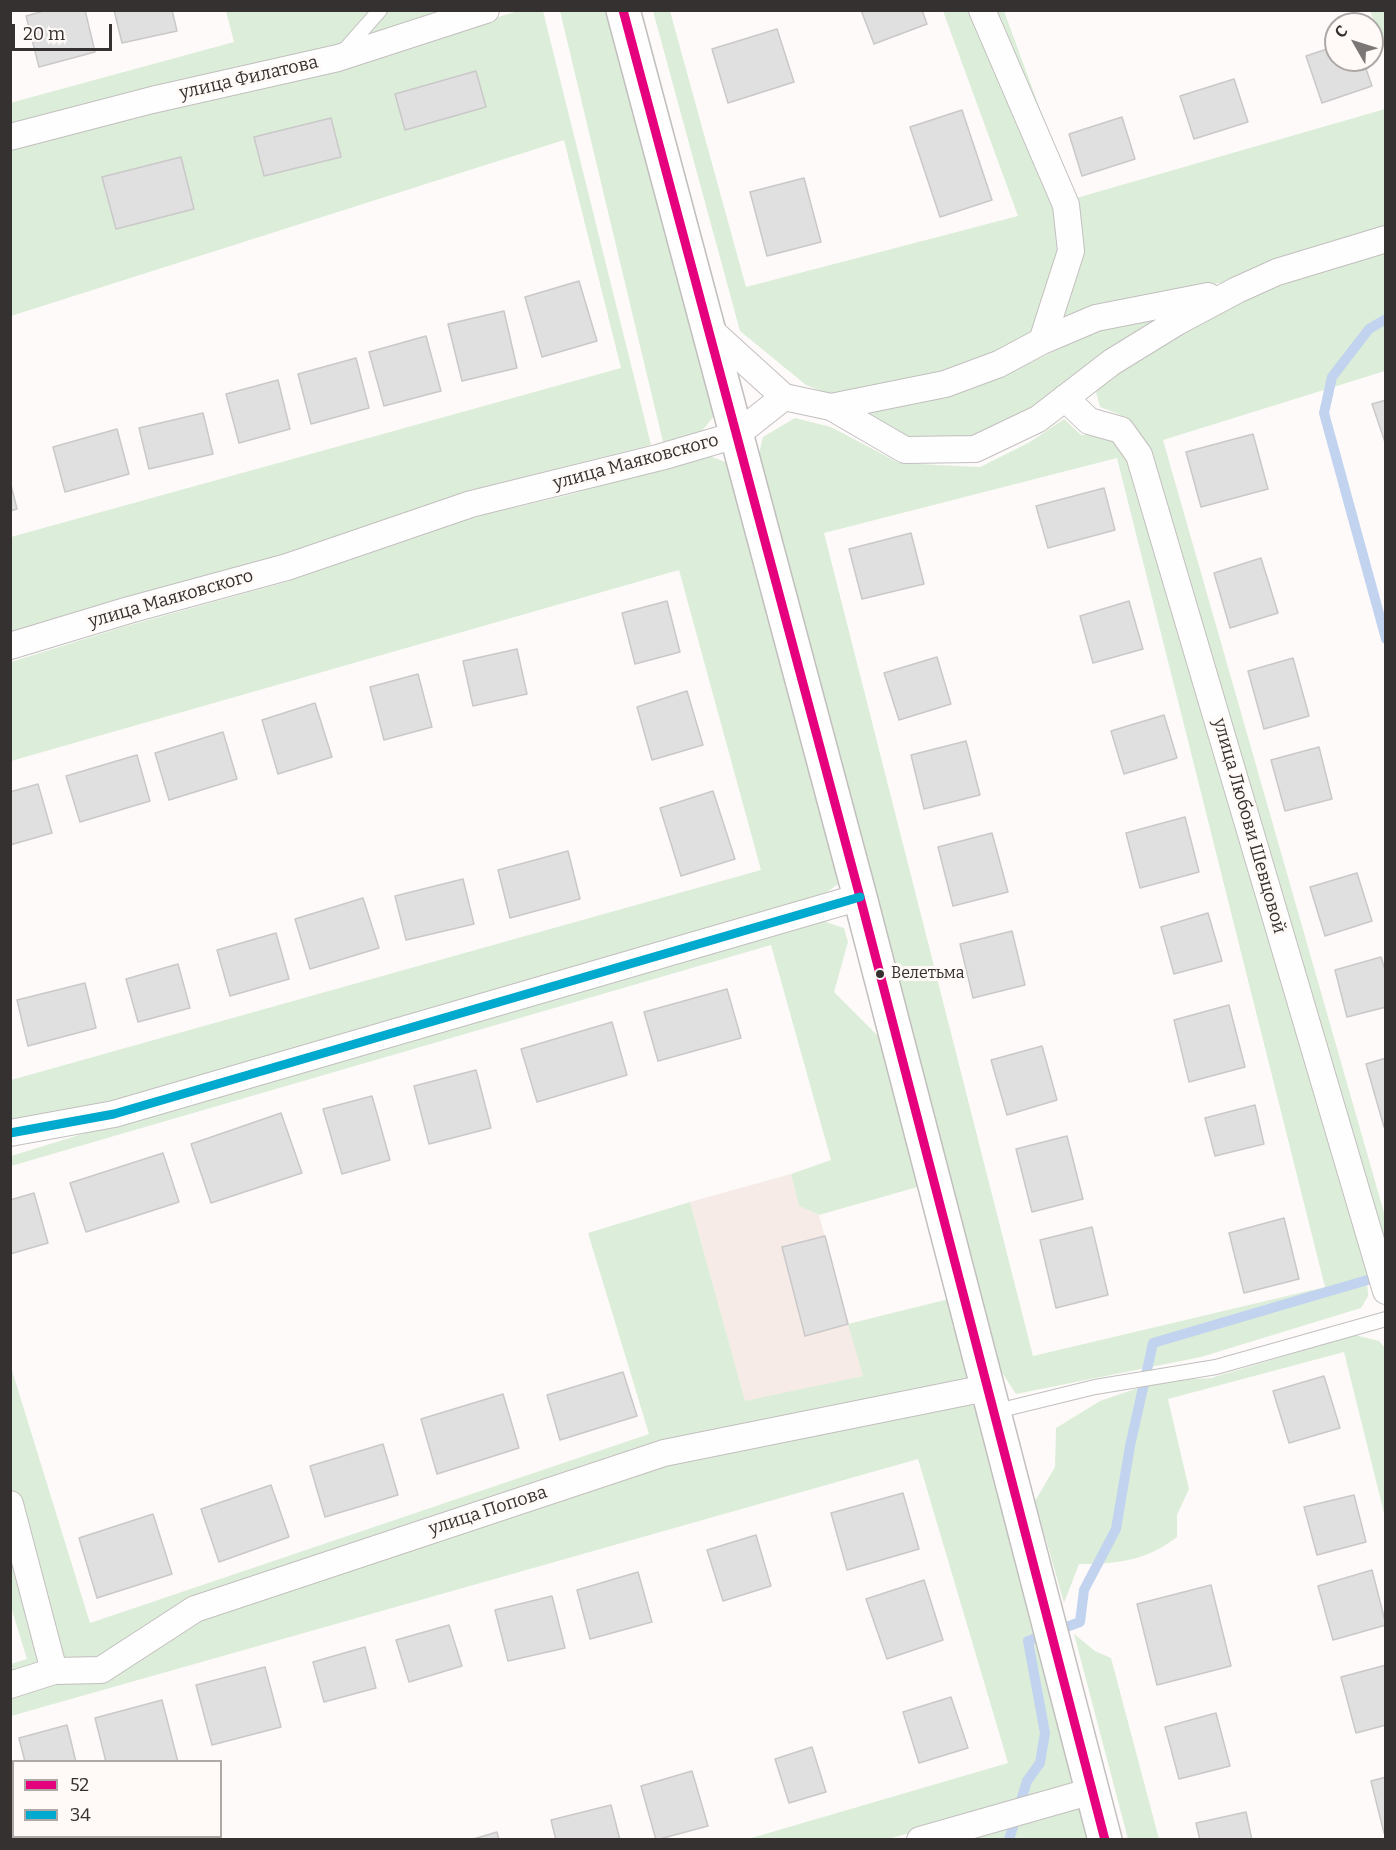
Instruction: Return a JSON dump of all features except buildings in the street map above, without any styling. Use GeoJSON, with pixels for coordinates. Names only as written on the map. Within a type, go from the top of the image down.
{"type":"FeatureCollection","features":[{"type":"Feature","properties":{"kind":"street","name":"улица Филатова"},"geometry":{"type":"LineString","coordinates":[[10,137],[152,100],[338,58],[486,10]]}},
{"type":"Feature","properties":{"kind":"street"},"geometry":{"type":"LineString","coordinates":[[623,10],[860,897],[1105,1839]]}},
{"type":"Feature","properties":{"kind":"street"},"geometry":{"type":"LineString","coordinates":[[982,10],[1066,205],[1071,251],[1042,341]]}},
{"type":"Feature","properties":{"kind":"street"},"geometry":{"type":"LineString","coordinates":[[707,327],[784,397],[831,407],[905,450],[975,449],[1038,419],[1112,362],[1177,322],[1237,290],[1277,272],[1386,239]]}},
{"type":"Feature","properties":{"kind":"street"},"geometry":{"type":"LineString","coordinates":[[831,407],[945,384],[999,364],[1042,341],[1096,318],[1237,290]]}},
{"type":"Feature","properties":{"kind":"street","name":"улица Маяковского"},"geometry":{"type":"LineString","coordinates":[[10,646],[129,610],[287,567],[471,504],[661,457],[736,435],[784,397]]}},
{"type":"Feature","properties":{"kind":"street","name":"улица Любови Шевцовой"},"geometry":{"type":"LineString","coordinates":[[1065,398],[1089,421],[1121,430],[1139,455],[1386,1291]]}},
{"type":"Feature","properties":{"kind":"street"},"geometry":{"type":"LineString","coordinates":[[10,1133],[114,1114],[860,897]]}},
{"type":"Feature","properties":{"kind":"street","name":"улица Попова"},"geometry":{"type":"LineString","coordinates":[[10,1685],[54,1671],[101,1670],[195,1609],[664,1453],[989,1400]]}},
{"type":"Feature","properties":{"kind":"street"},"geometry":{"type":"LineString","coordinates":[[10,1504],[54,1671]]}},
{"type":"Feature","properties":{"kind":"street"},"geometry":{"type":"LineString","coordinates":[[920,1839],[1092,1791]]}},
{"type":"Feature","properties":{"kind":"lane"},"geometry":{"type":"LineString","coordinates":[[338,58],[380,10]]}},
{"type":"Feature","properties":{"kind":"lane"},"geometry":{"type":"LineString","coordinates":[[989,1400],[1095,1387],[1216,1366],[1386,1319]]}},
{"type":"Feature","properties":{"kind":"shaded area"},"geometry":{"type":"Polygon","coordinates":[[[791,1174],[799,1206],[819,1215],[863,1376],[745,1402],[690,1202],[791,1174]]]}},
{"type":"Feature","properties":{"kind":"green space"},"geometry":{"type":"Polygon","coordinates":[[[226,11],[455,11],[336,49],[11,129],[10,103],[234,42],[226,11]]]}},
{"type":"Feature","properties":{"kind":"green space"},"geometry":{"type":"Polygon","coordinates":[[[518,11],[543,11],[651,445],[471,490],[282,555],[11,634],[11,537],[621,368],[564,140],[11,316],[11,147],[340,65],[518,11]]]}},
{"type":"Feature","properties":{"kind":"green space"},"geometry":{"type":"Polygon","coordinates":[[[560,11],[608,11],[718,411],[702,431],[663,442],[560,11]]]}},
{"type":"Feature","properties":{"kind":"green space"},"geometry":{"type":"Polygon","coordinates":[[[638,11],[642,11],[726,326],[719,320],[638,11]]]}},
{"type":"Feature","properties":{"kind":"green space"},"geometry":{"type":"Polygon","coordinates":[[[653,11],[670,11],[746,287],[1018,216],[943,11],[975,11],[1058,205],[1061,249],[1036,333],[945,376],[834,396],[806,385],[740,331],[653,11]]]}},
{"type":"Feature","properties":{"kind":"green space"},"geometry":{"type":"Polygon","coordinates":[[[991,11],[1004,11],[1073,199],[1385,109],[1385,225],[1287,257],[1224,282],[1103,307],[1070,319],[1062,316],[1082,251],[991,11]]]}},
{"type":"Feature","properties":{"kind":"green space"},"geometry":{"type":"Polygon","coordinates":[[[1385,11],[1385,52],[1384,12],[1370,12],[1385,11]]]}},
{"type":"Feature","properties":{"kind":"green space"},"geometry":{"type":"Polygon","coordinates":[[[1385,251],[1385,371],[1163,440],[1385,1216],[1385,1247],[1151,449],[1126,417],[1100,407],[1096,392],[1121,367],[1273,286],[1385,251]]]}},
{"type":"Feature","properties":{"kind":"green space"},"geometry":{"type":"Polygon","coordinates":[[[1173,314],[1105,354],[1030,409],[973,438],[903,436],[858,412],[1006,374],[1097,331],[1173,314]]]}},
{"type":"Feature","properties":{"kind":"green space"},"geometry":{"type":"Polygon","coordinates":[[[795,418],[831,427],[899,463],[980,467],[1030,442],[1064,419],[1081,435],[1114,436],[1129,455],[1366,1263],[1368,1296],[1361,1308],[1201,1357],[1016,1394],[1001,1371],[759,453],[763,437],[795,418]],[[1117,458],[824,533],[1033,1356],[1325,1287],[1117,458]]]}},
{"type":"Feature","properties":{"kind":"green space"},"geometry":{"type":"Polygon","coordinates":[[[704,454],[731,464],[841,882],[823,895],[116,1103],[11,1125],[11,1080],[761,870],[679,570],[11,761],[11,662],[123,627],[286,582],[471,518],[572,494],[704,454]]]}},
{"type":"Feature","properties":{"kind":"green space"},"geometry":{"type":"Polygon","coordinates":[[[814,922],[826,922],[844,928],[848,942],[834,992],[883,1041],[921,1186],[819,1215],[799,1206],[791,1174],[831,1160],[771,945],[11,1166],[11,1156],[115,1124],[814,922]]]}},
{"type":"Feature","properties":{"kind":"green space"},"geometry":{"type":"Polygon","coordinates":[[[690,1202],[745,1401],[863,1376],[848,1324],[949,1299],[969,1373],[965,1379],[663,1444],[191,1602],[97,1664],[59,1659],[11,1492],[10,1364],[90,1623],[649,1434],[588,1233],[690,1202]]]}},
{"type":"Feature","properties":{"kind":"green space"},"geometry":{"type":"Polygon","coordinates":[[[1355,1335],[1379,1341],[1385,1348],[1385,1517],[1344,1352],[1168,1399],[1189,1489],[1177,1515],[1177,1537],[1154,1551],[1131,1560],[1079,1564],[1064,1603],[1035,1501],[1055,1467],[1056,1428],[1100,1401],[1158,1381],[1211,1378],[1355,1335]]]}},
{"type":"Feature","properties":{"kind":"green space"},"geometry":{"type":"Polygon","coordinates":[[[969,1403],[980,1410],[1079,1780],[1060,1792],[888,1839],[748,1839],[1008,1763],[918,1459],[11,1716],[11,1693],[199,1618],[664,1463],[969,1403]]]}},
{"type":"Feature","properties":{"kind":"green space"},"geometry":{"type":"Polygon","coordinates":[[[10,1530],[41,1667],[11,1676],[11,1664],[27,1659],[11,1607],[10,1530]]]}},
{"type":"Feature","properties":{"kind":"green space"},"geometry":{"type":"Polygon","coordinates":[[[1074,1634],[1095,1651],[1111,1658],[1159,1839],[1128,1839],[1074,1634]]]}},
{"type":"Feature","properties":{"kind":"green space"},"geometry":{"type":"Polygon","coordinates":[[[1064,1806],[1084,1808],[1092,1840],[945,1840],[1064,1806]]]}},
{"type":"Feature","properties":{"kind":"waterway"},"geometry":{"type":"LineString","coordinates":[[1386,319],[1369,329],[1332,377],[1324,413],[1386,639]]}},
{"type":"Feature","properties":{"kind":"waterway"},"geometry":{"type":"LineString","coordinates":[[1009,1840],[1027,1781],[1040,1763],[1045,1733],[1028,1641],[1080,1622],[1084,1590],[1116,1529],[1130,1446],[1153,1343],[1381,1276]]}},
{"type":"Feature","properties":{"kind":"transit line","name":"52"},"geometry":{"type":"LineString","coordinates":[[623,10],[860,897],[1105,1840]]}},
{"type":"Feature","properties":{"kind":"transit line","name":"34"},"geometry":{"type":"LineString","coordinates":[[10,1133],[114,1114],[860,897]]}},
{"type":"Feature","properties":{"kind":"place","name":"Велетьма"},"geometry":{"type":"Point","coordinates":[880,974]}}]}
